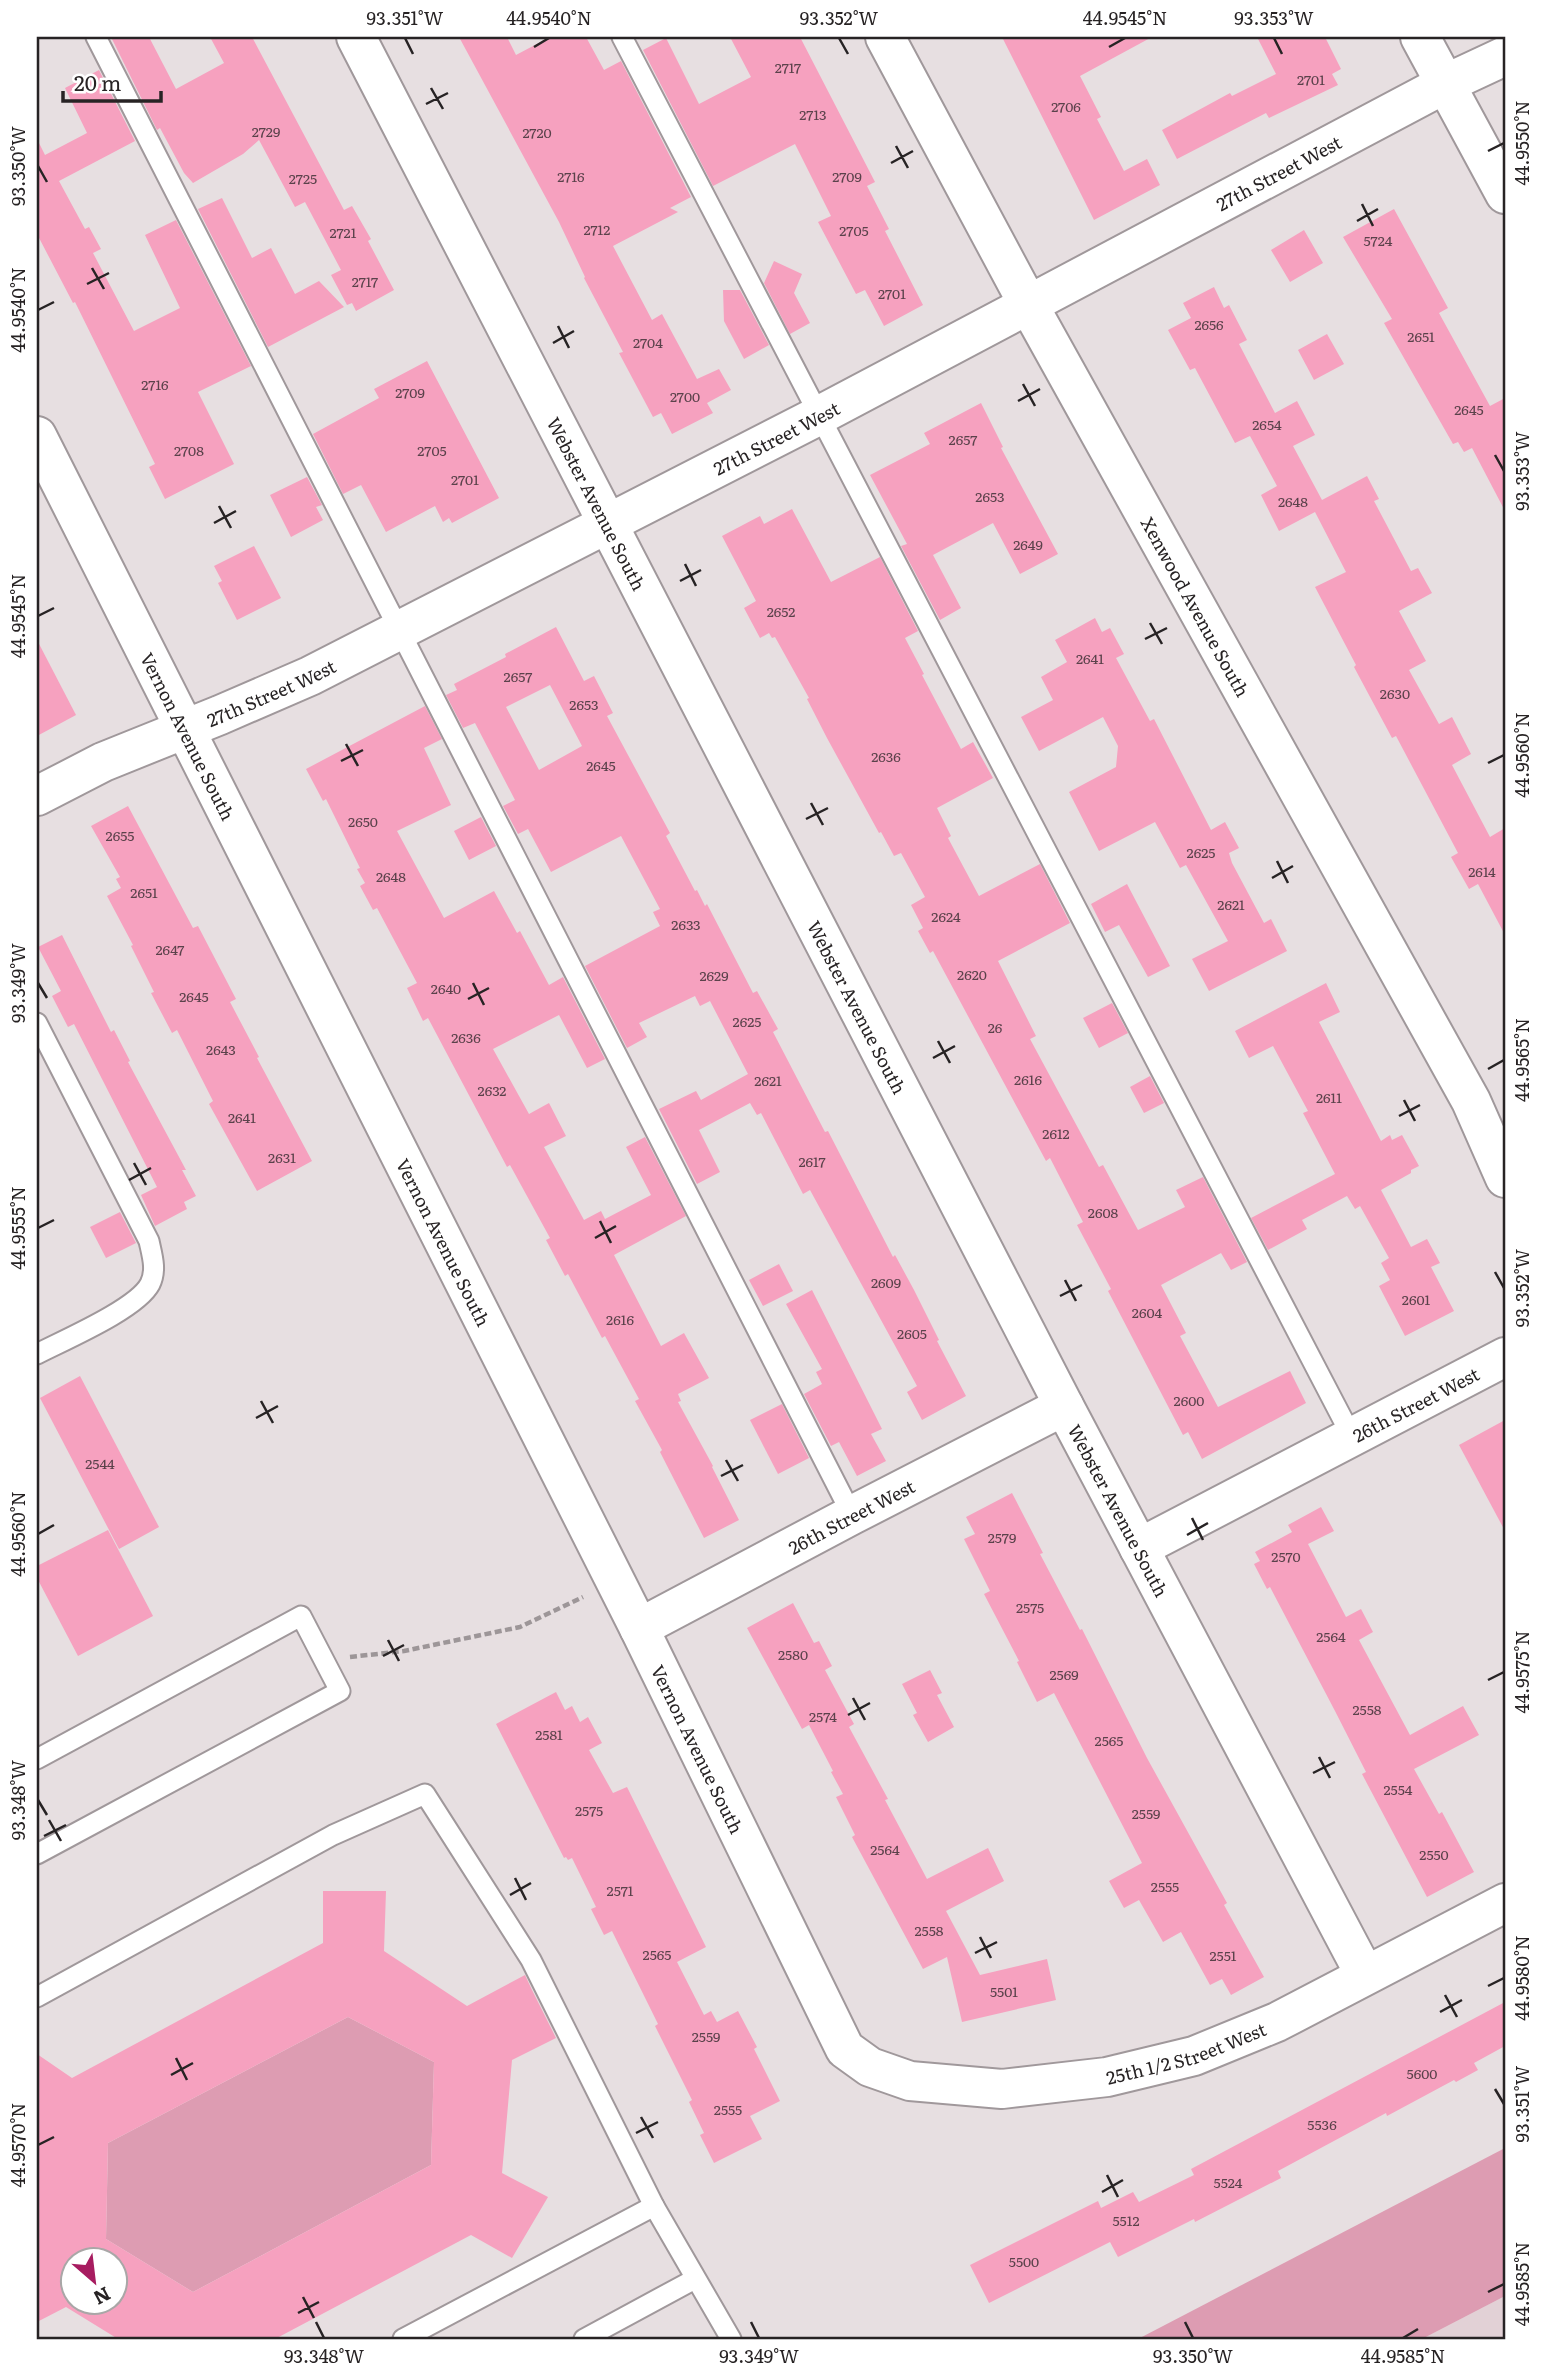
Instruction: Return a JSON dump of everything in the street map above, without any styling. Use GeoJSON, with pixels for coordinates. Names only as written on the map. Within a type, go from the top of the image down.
{"type":"FeatureCollection","features":[{"type":"Feature","properties":{"kind":"street","name":"Webster Avenue South"},"geometry":{"type":"LineString","coordinates":[[356,37],[610,523],[1064,1406],[1365,1975]]}},
{"type":"Feature","properties":{"kind":"street","name":"Xenwood Avenue South"},"geometry":{"type":"LineString","coordinates":[[885,37],[1028,304],[1471,1101],[1505,1178]]}},
{"type":"Feature","properties":{"kind":"street"},"geometry":{"type":"LineString","coordinates":[[1420,37],[1505,194]]}},
{"type":"Feature","properties":{"kind":"street","name":"27th Street West"},"geometry":{"type":"LineString","coordinates":[[37,796],[103,762],[310,676],[820,415],[1446,84],[1505,56]]}},
{"type":"Feature","properties":{"kind":"street","name":"Vernon Avenue South"},"geometry":{"type":"LineString","coordinates":[[37,436],[615,1580],[845,2049]]}},
{"type":"Feature","properties":{"kind":"street","name":"26th Street West"},"geometry":{"type":"LineString","coordinates":[[1139,1548],[1505,1357]]}},
{"type":"Feature","properties":{"kind":"street","name":"26th Street West"},"geometry":{"type":"LineString","coordinates":[[639,1628],[1064,1406]]}},
{"type":"Feature","properties":{"kind":"street","name":"25th 1/2 Street West"},"geometry":{"type":"LineString","coordinates":[[845,2049],[870,2067],[910,2081],[1002,2090],[1107,2077],[1194,2056],[1277,2022],[1505,1903]]}},
{"type":"Feature","properties":{"kind":"lane"},"geometry":{"type":"LineString","coordinates":[[96,37],[852,1515]]}},
{"type":"Feature","properties":{"kind":"lane"},"geometry":{"type":"LineString","coordinates":[[622,37],[1352,1437]]}},
{"type":"Feature","properties":{"kind":"lane"},"geometry":{"type":"LineString","coordinates":[[37,1023],[149,1241],[154,1265],[152,1282],[132,1304],[37,1354]]}},
{"type":"Feature","properties":{"kind":"lane"},"geometry":{"type":"LineString","coordinates":[[37,1759],[301,1616],[340,1691],[37,1854]]}},
{"type":"Feature","properties":{"kind":"lane"},"geometry":{"type":"LineString","coordinates":[[37,1997],[333,1835],[425,1794],[531,1960],[654,2206],[731,2339]]}},
{"type":"Feature","properties":{"kind":"lane"},"geometry":{"type":"LineString","coordinates":[[403,2339],[654,2206]]}},
{"type":"Feature","properties":{"kind":"lane"},"geometry":{"type":"LineString","coordinates":[[584,2339],[695,2280]]}},
{"type":"Feature","properties":{"kind":"path"},"geometry":{"type":"LineString","coordinates":[[323,1658],[404,1651],[520,1627],[615,1580]]}},
{"type":"Feature","properties":{"kind":"shaded area"},"geometry":{"type":"Polygon","coordinates":[[[348,2017],[434,2062],[431,2165],[193,2292],[130,2254],[130,2246],[117,2246],[106,2239],[108,2143],[348,2017]]]}},
{"type":"Feature","properties":{"kind":"shaded area"},"geometry":{"type":"Polygon","coordinates":[[[1505,2148],[1505,2296],[1422,2339],[1138,2339],[1505,2148]]]}},
{"type":"Feature","properties":{"kind":"shaded area"},"geometry":{"type":"Polygon","coordinates":[[[1505,2296],[1505,2339],[1422,2339],[1505,2296]]]}},
{"type":"Feature","properties":{"kind":"building"},"geometry":{"type":"Polygon","coordinates":[[[111,37],[149,37],[176,89],[224,63],[210,37],[252,37],[344,210],[352,206],[371,239],[368,241],[394,290],[356,311],[352,303],[347,305],[331,275],[341,270],[305,202],[295,207],[259,140],[243,154],[193,183],[184,173],[160,128],[157,130],[111,37]]]}},
{"type":"Feature","properties":{"kind":"building"},"geometry":{"type":"Polygon","coordinates":[[[459,37],[507,37],[516,55],[550,37],[586,37],[604,70],[621,61],[691,197],[670,208],[678,212],[613,246],[652,320],[662,314],[697,379],[719,369],[731,390],[707,403],[713,413],[672,434],[661,413],[653,417],[619,353],[623,352],[584,278],[559,222],[459,37]]]}},
{"type":"Feature","properties":{"kind":"building"},"geometry":{"type":"Polygon","coordinates":[[[730,37],[800,37],[875,182],[867,186],[889,229],[885,231],[923,305],[884,326],[865,290],[856,294],[818,222],[831,216],[795,144],[713,186],[643,50],[666,38],[699,104],[751,77],[730,37]]]}},
{"type":"Feature","properties":{"kind":"building"},"geometry":{"type":"Polygon","coordinates":[[[1002,37],[1152,37],[1080,76],[1101,117],[1097,119],[1124,171],[1147,159],[1160,185],[1094,220],[1002,37]]]}},
{"type":"Feature","properties":{"kind":"building"},"geometry":{"type":"Polygon","coordinates":[[[1257,37],[1325,37],[1341,69],[1332,74],[1338,85],[1269,118],[1266,113],[1177,159],[1162,130],[1230,93],[1232,96],[1276,74],[1257,37]]]}},
{"type":"Feature","properties":{"kind":"building"},"geometry":{"type":"Polygon","coordinates":[[[99,70],[135,141],[59,181],[85,229],[89,227],[101,249],[93,253],[134,331],[180,308],[145,235],[176,220],[251,366],[198,392],[234,464],[165,499],[149,467],[155,464],[75,302],[73,303],[37,234],[37,139],[45,155],[87,133],[65,88],[99,70]]]}},
{"type":"Feature","properties":{"kind":"building"},"geometry":{"type":"Polygon","coordinates":[[[222,198],[252,258],[271,248],[295,294],[319,281],[344,307],[268,347],[198,209],[222,198]]]}},
{"type":"Feature","properties":{"kind":"building"},"geometry":{"type":"Polygon","coordinates":[[[1394,209],[1448,308],[1439,313],[1490,406],[1505,398],[1505,511],[1472,448],[1464,452],[1458,442],[1453,444],[1384,323],[1392,319],[1343,237],[1394,209]]]}},
{"type":"Feature","properties":{"kind":"building"},"geometry":{"type":"Polygon","coordinates":[[[1304,230],[1323,263],[1290,282],[1271,250],[1304,230]]]}},
{"type":"Feature","properties":{"kind":"building"},"geometry":{"type":"Polygon","coordinates":[[[774,261],[802,274],[794,293],[810,323],[790,334],[764,283],[774,261]]]}},
{"type":"Feature","properties":{"kind":"building"},"geometry":{"type":"Polygon","coordinates":[[[1214,287],[1224,308],[1229,305],[1247,340],[1239,344],[1275,413],[1297,401],[1315,435],[1293,446],[1322,500],[1367,476],[1379,499],[1374,501],[1411,571],[1418,568],[1432,593],[1399,611],[1426,661],[1409,670],[1439,724],[1452,717],[1471,754],[1452,765],[1490,837],[1505,828],[1505,935],[1478,884],[1469,889],[1451,857],[1458,853],[1396,736],[1392,738],[1315,587],[1346,572],[1315,512],[1279,531],[1261,495],[1277,486],[1250,436],[1235,443],[1195,368],[1190,370],[1168,330],[1191,318],[1183,303],[1214,287]]]}},
{"type":"Feature","properties":{"kind":"building"},"geometry":{"type":"Polygon","coordinates":[[[723,290],[740,290],[769,345],[744,359],[724,321],[723,290]]]}},
{"type":"Feature","properties":{"kind":"building"},"geometry":{"type":"Polygon","coordinates":[[[1327,334],[1344,364],[1314,380],[1298,350],[1327,334]]]}},
{"type":"Feature","properties":{"kind":"building"},"geometry":{"type":"Polygon","coordinates":[[[427,361],[499,498],[452,523],[449,518],[443,522],[435,506],[386,532],[361,485],[343,494],[313,434],[379,398],[374,389],[427,361]]]}},
{"type":"Feature","properties":{"kind":"building"},"geometry":{"type":"Polygon","coordinates":[[[981,403],[1003,447],[1001,448],[1058,554],[1020,574],[993,523],[933,555],[961,608],[940,620],[901,546],[907,544],[870,475],[930,444],[924,433],[981,403]]]}},
{"type":"Feature","properties":{"kind":"building"},"geometry":{"type":"Polygon","coordinates":[[[307,477],[322,505],[316,507],[323,520],[291,537],[270,495],[307,477]]]}},
{"type":"Feature","properties":{"kind":"building"},"geometry":{"type":"Polygon","coordinates":[[[792,509],[831,582],[880,557],[918,631],[905,638],[924,674],[922,675],[961,749],[973,742],[993,778],[937,808],[951,836],[948,838],[979,896],[1040,864],[1070,923],[998,961],[1036,1036],[1030,1039],[1099,1167],[1103,1165],[1138,1230],[1185,1207],[1176,1190],[1203,1177],[1247,1262],[1231,1270],[1221,1253],[1161,1285],[1186,1333],[1180,1336],[1218,1407],[1290,1371],[1306,1403],[1202,1459],[1188,1432],[1183,1435],[1108,1291],[1111,1289],[1077,1225],[1083,1222],[1050,1158],[1046,1161],[933,951],[930,953],[918,931],[923,928],[911,905],[925,897],[901,853],[894,856],[881,832],[879,833],[775,637],[772,638],[769,633],[760,638],[744,608],[756,601],[722,536],[760,516],[764,524],[792,509]]]}},
{"type":"Feature","properties":{"kind":"building"},"geometry":{"type":"Polygon","coordinates":[[[254,546],[281,598],[237,620],[218,583],[222,581],[214,566],[254,546]]]}},
{"type":"Feature","properties":{"kind":"building"},"geometry":{"type":"Polygon","coordinates":[[[1095,618],[1102,632],[1110,628],[1124,654],[1116,658],[1150,721],[1154,719],[1211,830],[1225,822],[1239,848],[1229,853],[1232,863],[1264,923],[1271,919],[1287,951],[1209,991],[1192,959],[1228,941],[1186,865],[1180,868],[1155,822],[1099,851],[1069,792],[1116,767],[1118,746],[1103,717],[1039,751],[1021,717],[1053,700],[1041,677],[1067,662],[1055,640],[1095,618]]]}},
{"type":"Feature","properties":{"kind":"building"},"geometry":{"type":"Polygon","coordinates":[[[556,627],[584,681],[594,676],[613,713],[607,716],[670,833],[666,836],[695,891],[697,890],[705,906],[707,904],[753,993],[757,991],[778,1029],[773,1032],[893,1257],[895,1255],[914,1290],[966,1396],[922,1420],[907,1392],[917,1386],[810,1190],[803,1194],[761,1113],[757,1115],[750,1103],[699,1130],[720,1172],[697,1184],[659,1109],[696,1091],[701,1100],[748,1074],[710,1001],[700,1006],[695,996],[639,1023],[647,1037],[627,1048],[585,966],[660,926],[653,912],[660,909],[621,836],[551,872],[528,829],[518,834],[503,806],[515,800],[475,723],[463,728],[446,695],[457,690],[454,684],[506,657],[505,654],[556,627]],[[550,685],[506,707],[539,770],[582,746],[550,685]]]}},
{"type":"Feature","properties":{"kind":"building"},"geometry":{"type":"Polygon","coordinates":[[[37,640],[76,715],[37,736],[37,640]]]}},
{"type":"Feature","properties":{"kind":"building"},"geometry":{"type":"Polygon","coordinates":[[[425,706],[442,739],[424,748],[451,805],[397,831],[444,918],[494,891],[517,933],[520,931],[549,985],[563,977],[605,1059],[587,1068],[559,1015],[493,1049],[529,1114],[549,1103],[566,1136],[544,1147],[584,1220],[601,1211],[605,1219],[651,1195],[626,1147],[645,1137],[686,1216],[614,1255],[661,1346],[684,1333],[709,1378],[678,1394],[681,1401],[678,1402],[739,1520],[704,1538],[635,1401],[639,1399],[605,1336],[602,1338],[568,1274],[565,1276],[546,1240],[550,1238],[510,1165],[507,1167],[428,1018],[423,1021],[407,988],[417,983],[377,908],[373,910],[360,886],[365,883],[357,869],[360,868],[326,799],[323,801],[306,769],[425,706]]]}},
{"type":"Feature","properties":{"kind":"building"},"geometry":{"type":"Polygon","coordinates":[[[128,806],[193,928],[198,926],[236,999],[230,1002],[312,1161],[257,1191],[209,1104],[213,1101],[177,1030],[172,1033],[151,993],[154,992],[131,946],[133,945],[107,896],[121,888],[116,879],[120,877],[91,826],[128,806]]]}},
{"type":"Feature","properties":{"kind":"building"},"geometry":{"type":"Polygon","coordinates":[[[481,817],[496,846],[469,860],[454,831],[481,817]]]}},
{"type":"Feature","properties":{"kind":"building"},"geometry":{"type":"Polygon","coordinates":[[[1127,884],[1170,966],[1148,977],[1119,925],[1105,932],[1091,904],[1127,884]]]}},
{"type":"Feature","properties":{"kind":"building"},"geometry":{"type":"Polygon","coordinates":[[[62,935],[186,1170],[182,1170],[196,1196],[184,1202],[187,1209],[155,1226],[141,1195],[157,1187],[74,1024],[68,1027],[52,996],[61,991],[38,947],[62,935]]]}},
{"type":"Feature","properties":{"kind":"building"},"geometry":{"type":"Polygon","coordinates":[[[1326,983],[1340,1012],[1319,1022],[1381,1141],[1390,1135],[1392,1140],[1402,1135],[1419,1166],[1381,1190],[1411,1247],[1427,1239],[1440,1263],[1431,1267],[1454,1311],[1405,1336],[1379,1286],[1390,1280],[1381,1263],[1389,1258],[1360,1206],[1355,1209],[1347,1196],[1302,1220],[1307,1229],[1268,1250],[1251,1218],[1335,1174],[1303,1113],[1308,1111],[1273,1046],[1249,1058],[1235,1031],[1326,983]]]}},
{"type":"Feature","properties":{"kind":"building"},"geometry":{"type":"Polygon","coordinates":[[[1112,1003],[1128,1033],[1099,1048],[1083,1018],[1112,1003]]]}},
{"type":"Feature","properties":{"kind":"building"},"geometry":{"type":"Polygon","coordinates":[[[1150,1076],[1164,1103],[1144,1113],[1130,1087],[1150,1076]]]}},
{"type":"Feature","properties":{"kind":"building"},"geometry":{"type":"Polygon","coordinates":[[[120,1212],[136,1243],[106,1258],[90,1227],[120,1212]]]}},
{"type":"Feature","properties":{"kind":"building"},"geometry":{"type":"Polygon","coordinates":[[[779,1264],[793,1291],[763,1306],[749,1280],[779,1264]]]}},
{"type":"Feature","properties":{"kind":"building"},"geometry":{"type":"Polygon","coordinates":[[[812,1290],[882,1429],[871,1434],[886,1461],[857,1476],[839,1442],[831,1446],[804,1394],[822,1384],[816,1372],[822,1369],[786,1304],[812,1290]]]}},
{"type":"Feature","properties":{"kind":"building"},"geometry":{"type":"Polygon","coordinates":[[[80,1376],[159,1527],[119,1549],[40,1398],[80,1376]]]}},
{"type":"Feature","properties":{"kind":"building"},"geometry":{"type":"Polygon","coordinates":[[[782,1404],[809,1458],[778,1474],[750,1420],[782,1404]]]}},
{"type":"Feature","properties":{"kind":"building"},"geometry":{"type":"Polygon","coordinates":[[[1505,1420],[1505,1531],[1459,1445],[1505,1420]]]}},
{"type":"Feature","properties":{"kind":"building"},"geometry":{"type":"Polygon","coordinates":[[[1012,1493],[1043,1553],[1040,1554],[1264,1977],[1231,1995],[1222,1979],[1210,1985],[1181,1932],[1163,1942],[1139,1900],[1124,1908],[1109,1881],[1142,1863],[1054,1693],[1037,1702],[984,1594],[990,1591],[964,1539],[975,1534],[966,1517],[1012,1493]]]}},
{"type":"Feature","properties":{"kind":"building"},"geometry":{"type":"Polygon","coordinates":[[[1321,1507],[1334,1531],[1308,1544],[1346,1617],[1361,1609],[1373,1632],[1359,1640],[1410,1735],[1463,1706],[1479,1735],[1414,1769],[1439,1814],[1442,1812],[1474,1872],[1427,1897],[1362,1774],[1366,1772],[1335,1711],[1270,1587],[1267,1589],[1254,1564],[1260,1561],[1255,1552],[1292,1532],[1288,1525],[1321,1507]]]}},
{"type":"Feature","properties":{"kind":"building"},"geometry":{"type":"Polygon","coordinates":[[[108,1530],[153,1616],[78,1656],[37,1578],[37,1566],[108,1530]]]}},
{"type":"Feature","properties":{"kind":"building"},"geometry":{"type":"Polygon","coordinates":[[[793,1603],[814,1643],[819,1641],[832,1666],[825,1670],[854,1724],[849,1727],[927,1879],[988,1848],[1004,1881],[946,1911],[980,1975],[1047,1959],[1056,2000],[962,2022],[947,1957],[923,1969],[852,1837],[855,1835],[836,1797],[843,1794],[831,1772],[833,1771],[809,1725],[802,1729],[747,1628],[793,1603]]]}},
{"type":"Feature","properties":{"kind":"building"},"geometry":{"type":"Polygon","coordinates":[[[930,1670],[942,1693],[937,1695],[954,1727],[928,1742],[913,1715],[917,1713],[902,1684],[930,1670]]]}},
{"type":"Feature","properties":{"kind":"building"},"geometry":{"type":"Polygon","coordinates":[[[556,1692],[565,1710],[572,1706],[580,1722],[588,1717],[602,1743],[589,1750],[613,1793],[627,1787],[706,1947],[677,1962],[704,2015],[711,2011],[717,2022],[738,2011],[780,2101],[750,2116],[762,2139],[714,2163],[700,2135],[704,2133],[689,2102],[692,2100],[612,1931],[604,1935],[591,1909],[596,1907],[572,1858],[564,1858],[496,1724],[556,1692]]]}},
{"type":"Feature","properties":{"kind":"building"},"geometry":{"type":"Polygon","coordinates":[[[323,1891],[386,1891],[384,1951],[467,2006],[525,1975],[556,2038],[512,2060],[502,2173],[548,2197],[512,2258],[471,2235],[275,2339],[118,2339],[81,2316],[130,2316],[130,2254],[193,2292],[431,2165],[434,2062],[348,2017],[108,2143],[106,2239],[117,2246],[60,2246],[60,2310],[37,2322],[37,2054],[72,2078],[323,1943],[323,1891]]]}},
{"type":"Feature","properties":{"kind":"building"},"geometry":{"type":"Polygon","coordinates":[[[1505,2002],[1505,2046],[1474,2063],[1478,2070],[1387,2116],[1386,2113],[1278,2171],[1281,2178],[1195,2222],[1194,2219],[1118,2257],[1110,2242],[989,2303],[970,2265],[1098,2201],[1101,2208],[1133,2192],[1139,2202],[1194,2175],[1191,2169],[1505,2002]]]}}]}
